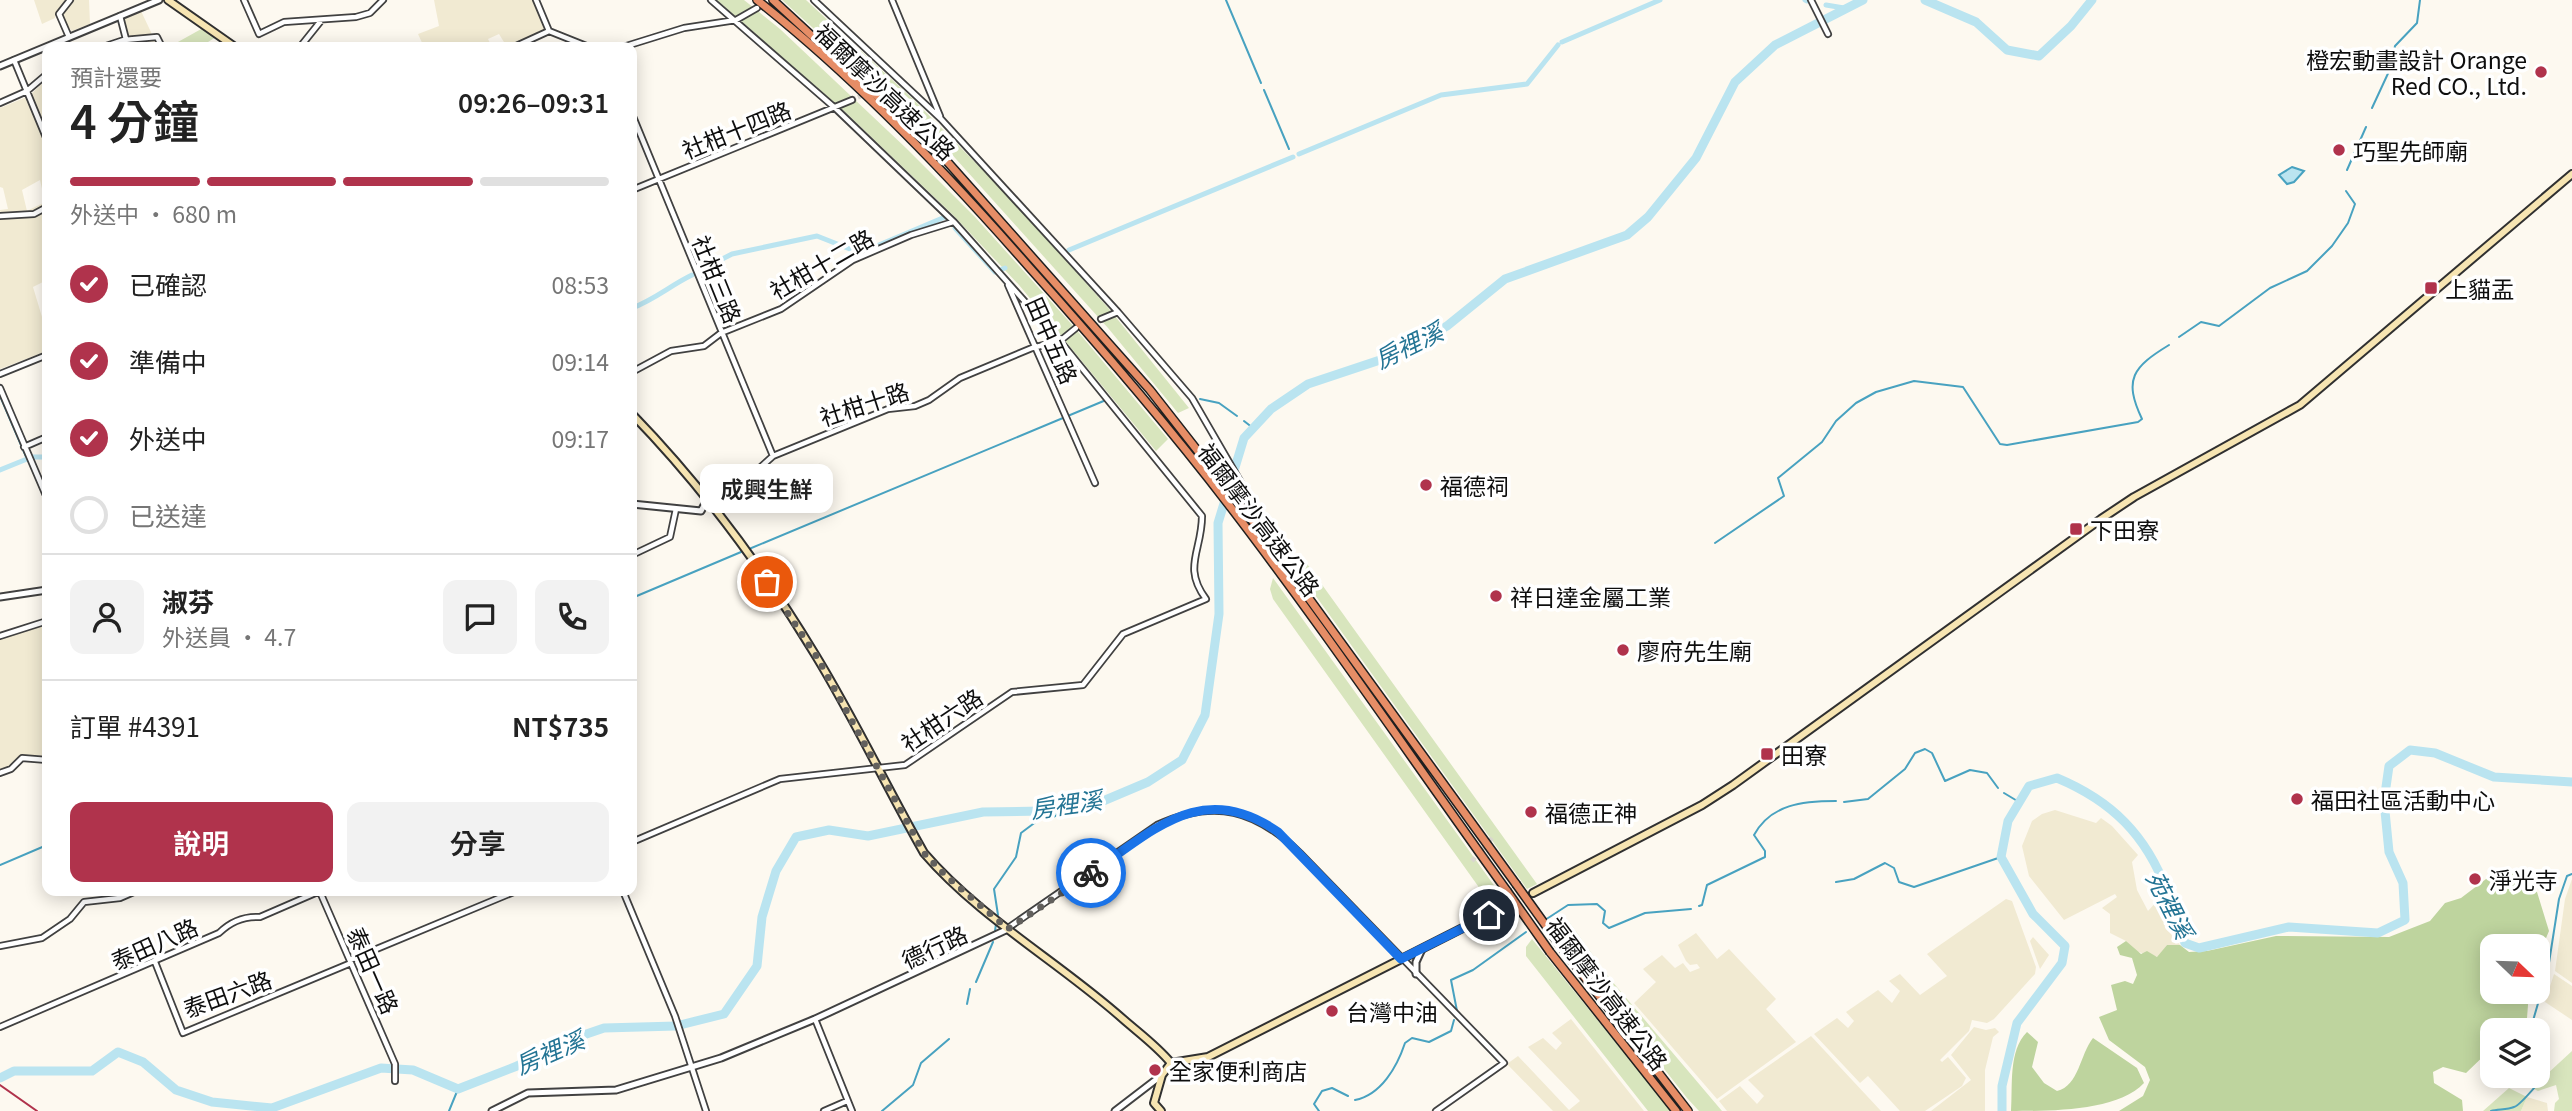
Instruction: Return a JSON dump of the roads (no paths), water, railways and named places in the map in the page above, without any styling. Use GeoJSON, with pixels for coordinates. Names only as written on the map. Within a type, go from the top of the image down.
{"type":"FeatureCollection","features":[{"type":"Feature","properties":{"kind":"highway","name":"福爾摩沙高速公路"},"geometry":{"type":"LineString","coordinates":[[773,0],[944,158],[1124,359],[1293,575],[1559,944],[1688,1111]]}},
{"type":"Feature","properties":{"kind":"highway","name":"福爾摩沙高速公路"},"geometry":{"type":"LineString","coordinates":[[757,4],[823,57],[983,214],[1118,365],[1228,504],[1550,952],[1676,1111]]}},
{"type":"Feature","properties":{"kind":"main road"},"geometry":{"type":"LineString","coordinates":[[168,0],[228,42]]}},
{"type":"Feature","properties":{"kind":"main road"},"geometry":{"type":"LineString","coordinates":[[1532,893],[1702,805],[2134,497],[2300,405],[2572,174]]}},
{"type":"Feature","properties":{"kind":"main road"},"geometry":{"type":"LineString","coordinates":[[637,420],[707,500],[783,604],[817,657],[924,853],[945,875],[1008,929],[1063,968],[1171,1063]]}},
{"type":"Feature","properties":{"kind":"main road"},"geometry":{"type":"LineString","coordinates":[[1161,1111],[1154,1102],[1154,1095],[1162,1075],[1171,1063],[1208,1057],[1510,904]]}},
{"type":"Feature","properties":{"kind":"street"},"geometry":{"type":"LineString","coordinates":[[69,37],[59,14],[70,0]]}},
{"type":"Feature","properties":{"kind":"street"},"geometry":{"type":"LineString","coordinates":[[57,42],[159,0]]}},
{"type":"Feature","properties":{"kind":"street"},"geometry":{"type":"LineString","coordinates":[[244,0],[258,34],[284,22],[320,21],[370,13],[383,0]]}},
{"type":"Feature","properties":{"kind":"street"},"geometry":{"type":"LineString","coordinates":[[536,0],[550,31],[577,42]]}},
{"type":"Feature","properties":{"kind":"street"},"geometry":{"type":"LineString","coordinates":[[711,0],[835,108],[954,222],[1060,341],[1076,328]]}},
{"type":"Feature","properties":{"kind":"street"},"geometry":{"type":"LineString","coordinates":[[814,0],[941,119],[1183,386],[1258,512]]}},
{"type":"Feature","properties":{"kind":"street"},"geometry":{"type":"LineString","coordinates":[[892,0],[941,119]]}},
{"type":"Feature","properties":{"kind":"street"},"geometry":{"type":"LineString","coordinates":[[1811,0],[1828,33]]}},
{"type":"Feature","properties":{"kind":"street"},"geometry":{"type":"LineString","coordinates":[[637,43],[684,28],[736,20],[757,4]]}},
{"type":"Feature","properties":{"kind":"street"},"geometry":{"type":"LineString","coordinates":[[120,16],[124,40]]}},
{"type":"Feature","properties":{"kind":"street"},"geometry":{"type":"LineString","coordinates":[[304,42],[320,21]]}},
{"type":"Feature","properties":{"kind":"street"},"geometry":{"type":"LineString","coordinates":[[525,42],[550,31]]}},
{"type":"Feature","properties":{"kind":"street"},"geometry":{"type":"LineString","coordinates":[[118,42],[157,37],[160,42]]}},
{"type":"Feature","properties":{"kind":"street"},"geometry":{"type":"LineString","coordinates":[[0,66],[42,48]]}},
{"type":"Feature","properties":{"kind":"street"},"geometry":{"type":"LineString","coordinates":[[14,60],[42,127]]}},
{"type":"Feature","properties":{"kind":"street"},"geometry":{"type":"LineString","coordinates":[[0,103],[27,91],[42,78]]}},
{"type":"Feature","properties":{"kind":"street","name":"社柑十四路"},"geometry":{"type":"LineString","coordinates":[[637,188],[852,100]]}},
{"type":"Feature","properties":{"kind":"street","name":"社柑三路"},"geometry":{"type":"LineString","coordinates":[[637,126],[773,456]]}},
{"type":"Feature","properties":{"kind":"street"},"geometry":{"type":"LineString","coordinates":[[0,216],[34,214],[42,210]]}},
{"type":"Feature","properties":{"kind":"street","name":"社柑十二路"},"geometry":{"type":"LineString","coordinates":[[637,369],[671,351],[704,346],[721,333],[781,309],[853,260],[911,235],[954,222]]}},
{"type":"Feature","properties":{"kind":"street","name":"田中五路"},"geometry":{"type":"LineString","coordinates":[[1005,279],[1037,346],[1095,483]]}},
{"type":"Feature","properties":{"kind":"street"},"geometry":{"type":"LineString","coordinates":[[1101,319],[1118,312]]}},
{"type":"Feature","properties":{"kind":"street","name":"社柑十路"},"geometry":{"type":"LineString","coordinates":[[707,500],[733,492],[773,456],[888,409],[915,406],[929,400],[960,378],[1037,346],[1060,341]]}},
{"type":"Feature","properties":{"kind":"street","name":"社柑六路"},"geometry":{"type":"LineString","coordinates":[[637,840],[780,779],[905,765],[1012,692],[1083,685],[1124,634],[1206,599],[1196,587],[1193,575],[1202,516],[1060,341]]}},
{"type":"Feature","properties":{"kind":"street"},"geometry":{"type":"LineString","coordinates":[[0,374],[42,357]]}},
{"type":"Feature","properties":{"kind":"street"},"geometry":{"type":"LineString","coordinates":[[0,388],[42,487]]}},
{"type":"Feature","properties":{"kind":"street"},"geometry":{"type":"LineString","coordinates":[[24,447],[42,439]]}},
{"type":"Feature","properties":{"kind":"street"},"geometry":{"type":"LineString","coordinates":[[637,505],[701,511],[707,500]]}},
{"type":"Feature","properties":{"kind":"street"},"geometry":{"type":"LineString","coordinates":[[637,553],[670,537],[676,509]]}},
{"type":"Feature","properties":{"kind":"street"},"geometry":{"type":"LineString","coordinates":[[0,597],[42,591]]}},
{"type":"Feature","properties":{"kind":"street"},"geometry":{"type":"LineString","coordinates":[[0,636],[42,623]]}},
{"type":"Feature","properties":{"kind":"street"},"geometry":{"type":"LineString","coordinates":[[0,773],[11,769],[22,758],[42,760]]}},
{"type":"Feature","properties":{"kind":"street","name":"德行路"},"geometry":{"type":"LineString","coordinates":[[492,1111],[528,1093],[616,1090],[692,1068],[815,1019],[1008,929],[1157,825],[1184,812],[1215,810],[1257,819],[1278,832],[1504,1063],[1436,1111]]}},
{"type":"Feature","properties":{"kind":"street"},"geometry":{"type":"LineString","coordinates":[[0,946],[42,938],[70,919],[84,902],[125,896]]}},
{"type":"Feature","properties":{"kind":"street","name":"泰田八路"},"geometry":{"type":"LineString","coordinates":[[0,1027],[155,962],[219,933],[228,925],[250,916],[260,917],[308,896]]}},
{"type":"Feature","properties":{"kind":"street","name":"泰田一路"},"geometry":{"type":"LineString","coordinates":[[322,896],[395,1063],[395,1081]]}},
{"type":"Feature","properties":{"kind":"street","name":"泰田六路"},"geometry":{"type":"LineString","coordinates":[[155,962],[183,1033],[504,896]]}},
{"type":"Feature","properties":{"kind":"street"},"geometry":{"type":"LineString","coordinates":[[625,896],[674,1013],[706,1111]]}},
{"type":"Feature","properties":{"kind":"street"},"geometry":{"type":"LineString","coordinates":[[1416,974],[1416,962],[1422,949]]}},
{"type":"Feature","properties":{"kind":"street"},"geometry":{"type":"LineString","coordinates":[[815,1019],[852,1111]]}},
{"type":"Feature","properties":{"kind":"street"},"geometry":{"type":"LineString","coordinates":[[1115,1111],[1162,1075]]}},
{"type":"Feature","properties":{"kind":"street"},"geometry":{"type":"LineString","coordinates":[[824,1111],[847,1101]]}},
{"type":"Feature","properties":{"kind":"water"},"geometry":{"type":"Polygon","coordinates":[[[2292,167],[2304,171],[2294,182],[2287,184],[2279,175],[2292,167]]]}},
{"type":"Feature","properties":{"kind":"waterway"},"geometry":{"type":"LineString","coordinates":[[1226,0],[1261,83]]}},
{"type":"Feature","properties":{"kind":"waterway"},"geometry":{"type":"LineString","coordinates":[[1562,42],[1660,0]]}},
{"type":"Feature","properties":{"kind":"waterway","name":"房裡溪"},"geometry":{"type":"LineString","coordinates":[[0,1078],[14,1071],[92,1071],[118,1052],[143,1062],[176,1090],[212,1102],[272,1108],[381,1068],[413,1070],[458,1089],[517,1066],[563,1042],[604,1028],[676,1026],[724,1014],[757,966],[762,917],[776,871],[796,837],[829,830],[868,836],[983,812],[1043,811],[1096,804],[1148,782],[1182,760],[1205,715],[1219,614],[1218,523],[1244,438],[1271,409],[1308,384],[1386,358],[1447,326],[1505,279],[1627,235],[1648,217],[1696,158],[1735,82],[1775,45],[1863,0]]}},
{"type":"Feature","properties":{"kind":"waterway","name":"房裡溪"},"geometry":{"type":"LineString","coordinates":[[1925,0],[1976,22],[2007,50],[2039,56],[2071,26],[2092,0]]}},
{"type":"Feature","properties":{"kind":"waterway"},"geometry":{"type":"LineString","coordinates":[[2372,108],[2391,67],[2395,46],[2417,23],[2420,0]]}},
{"type":"Feature","properties":{"kind":"waterway"},"geometry":{"type":"LineString","coordinates":[[1826,5],[1844,8]]}},
{"type":"Feature","properties":{"kind":"waterway"},"geometry":{"type":"LineString","coordinates":[[1299,154],[1441,95],[1527,84],[1558,45]]}},
{"type":"Feature","properties":{"kind":"waterway"},"geometry":{"type":"LineString","coordinates":[[1264,90],[1289,149]]}},
{"type":"Feature","properties":{"kind":"waterway"},"geometry":{"type":"LineString","coordinates":[[2347,170],[2366,127]]}},
{"type":"Feature","properties":{"kind":"waterway"},"geometry":{"type":"LineString","coordinates":[[1069,250],[1293,157]]}},
{"type":"Feature","properties":{"kind":"waterway"},"geometry":{"type":"LineString","coordinates":[[2179,337],[2201,322],[2219,326],[2270,288],[2307,271],[2332,246],[2348,223],[2355,204],[2346,191]]}},
{"type":"Feature","properties":{"kind":"waterway"},"geometry":{"type":"LineString","coordinates":[[699,271],[732,254],[817,236],[860,253],[945,217]]}},
{"type":"Feature","properties":{"kind":"waterway"},"geometry":{"type":"LineString","coordinates":[[955,228],[995,272],[1005,268]]}},
{"type":"Feature","properties":{"kind":"waterway"},"geometry":{"type":"LineString","coordinates":[[637,306],[692,275]]}},
{"type":"Feature","properties":{"kind":"waterway"},"geometry":{"type":"LineString","coordinates":[[1715,543],[1784,496],[1778,478],[1822,442],[1836,421],[1856,403],[1876,392],[1914,381],[1963,387],[2000,444],[2007,445],[2138,422],[2142,419],[2133,394],[2135,375],[2147,360],[2169,345]]}},
{"type":"Feature","properties":{"kind":"waterway"},"geometry":{"type":"LineString","coordinates":[[0,396],[27,459]]}},
{"type":"Feature","properties":{"kind":"waterway"},"geometry":{"type":"LineString","coordinates":[[1200,399],[1219,403],[1237,416]]}},
{"type":"Feature","properties":{"kind":"waterway"},"geometry":{"type":"LineString","coordinates":[[749,549],[1106,400]]}},
{"type":"Feature","properties":{"kind":"waterway"},"geometry":{"type":"LineString","coordinates":[[1244,421],[1253,428]]}},
{"type":"Feature","properties":{"kind":"waterway"},"geometry":{"type":"LineString","coordinates":[[33,457],[42,457]]}},
{"type":"Feature","properties":{"kind":"waterway"},"geometry":{"type":"LineString","coordinates":[[0,470],[27,459]]}},
{"type":"Feature","properties":{"kind":"waterway"},"geometry":{"type":"LineString","coordinates":[[637,596],[741,552]]}},
{"type":"Feature","properties":{"kind":"waterway"},"geometry":{"type":"LineString","coordinates":[[1844,802],[1868,799],[1905,769],[1915,753],[1925,749],[1932,753],[1945,781],[1970,770],[1987,773],[1998,788]]}},
{"type":"Feature","properties":{"kind":"waterway","name":"苑裡溪"},"geometry":{"type":"LineString","coordinates":[[2002,1111],[2002,1086],[2017,1023],[2062,963],[2065,946],[2033,914],[2001,857],[2008,821],[2029,786],[2057,778],[2094,797],[2125,822],[2149,853],[2158,871],[2185,943],[2199,948],[2289,927],[2378,933],[2405,920],[2403,883],[2389,852],[2384,801],[2389,766],[2410,750],[2435,753],[2494,777],[2572,782]]}},
{"type":"Feature","properties":{"kind":"waterway"},"geometry":{"type":"LineString","coordinates":[[2004,793],[2019,802]]}},
{"type":"Feature","properties":{"kind":"waterway"},"geometry":{"type":"LineString","coordinates":[[1699,906],[1702,905],[1707,885],[1765,857],[1765,851],[1754,835],[1769,817],[1789,806],[1836,801]]}},
{"type":"Feature","properties":{"kind":"waterway"},"geometry":{"type":"LineString","coordinates":[[998,915],[994,889],[1016,857],[1021,833],[1041,818],[1053,817],[1074,807]]}},
{"type":"Feature","properties":{"kind":"waterway"},"geometry":{"type":"LineString","coordinates":[[0,865],[42,847]]}},
{"type":"Feature","properties":{"kind":"waterway"},"geometry":{"type":"LineString","coordinates":[[1836,882],[1854,879],[1885,863],[1894,868],[1899,882],[1914,887],[2001,857]]}},
{"type":"Feature","properties":{"kind":"waterway"},"geometry":{"type":"LineString","coordinates":[[2534,1018],[2548,969],[2559,899],[2567,876],[2572,874]]}},
{"type":"Feature","properties":{"kind":"waterway"},"geometry":{"type":"LineString","coordinates":[[1545,920],[1568,905],[1597,904],[1605,911],[1603,923],[1609,928],[1645,913],[1691,909]]}},
{"type":"Feature","properties":{"kind":"waterway"},"geometry":{"type":"LineString","coordinates":[[995,931],[996,924]]}},
{"type":"Feature","properties":{"kind":"waterway"},"geometry":{"type":"LineString","coordinates":[[1457,1011],[1451,980],[1473,970],[1526,932]]}},
{"type":"Feature","properties":{"kind":"waterway"},"geometry":{"type":"LineString","coordinates":[[976,982],[993,942]]}},
{"type":"Feature","properties":{"kind":"waterway"},"geometry":{"type":"LineString","coordinates":[[967,1004],[970,989]]}},
{"type":"Feature","properties":{"kind":"waterway"},"geometry":{"type":"LineString","coordinates":[[1355,1100],[1373,1092],[1387,1079],[1405,1043],[1412,1038],[1429,1042],[1451,1031],[1454,1020]]}},
{"type":"Feature","properties":{"kind":"waterway"},"geometry":{"type":"LineString","coordinates":[[882,1111],[913,1085],[921,1063],[949,1039]]}},
{"type":"Feature","properties":{"kind":"waterway"},"geometry":{"type":"LineString","coordinates":[[1319,1111],[1314,1104],[1322,1091],[1332,1088],[1348,1096]]}},
{"type":"Feature","properties":{"kind":"waterway"},"geometry":{"type":"LineString","coordinates":[[2491,1111],[2517,1106],[2534,1088]]}},
{"type":"Feature","properties":{"kind":"waterway"},"geometry":{"type":"LineString","coordinates":[[449,1111],[458,1089]]}},
{"type":"Feature","properties":{"kind":"tunnel"},"geometry":{"type":"LineString","coordinates":[[852,100],[886,85]]}},
{"type":"Feature","properties":{"kind":"tunnel"},"geometry":{"type":"LineString","coordinates":[[1472,861],[1493,837]]}},
{"type":"Feature","properties":{"kind":"railway"},"geometry":{"type":"LineString","coordinates":[[0,1085],[37,1111]]}},
{"type":"Feature","properties":{"kind":"place","name":"橙宏動畫設計 Orange Red CO., Ltd."},"geometry":{"type":"Point","coordinates":[2541,72]}},
{"type":"Feature","properties":{"kind":"place","name":"巧聖先師廟"},"geometry":{"type":"Point","coordinates":[2339,150]}},
{"type":"Feature","properties":{"kind":"place","name":"上貓盂"},"geometry":{"type":"Point","coordinates":[2431,288]}},
{"type":"Feature","properties":{"kind":"place","name":"福德祠"},"geometry":{"type":"Point","coordinates":[1426,485]}},
{"type":"Feature","properties":{"kind":"place","name":"下田寮"},"geometry":{"type":"Point","coordinates":[2076,529]}},
{"type":"Feature","properties":{"kind":"place","name":"成興生鮮"},"geometry":{"type":"Point","coordinates":[767,582]}},
{"type":"Feature","properties":{"kind":"place","name":"祥日達金屬工業"},"geometry":{"type":"Point","coordinates":[1496,596]}},
{"type":"Feature","properties":{"kind":"place","name":"廖府先生廟"},"geometry":{"type":"Point","coordinates":[1623,650]}},
{"type":"Feature","properties":{"kind":"place","name":"田寮"},"geometry":{"type":"Point","coordinates":[1767,754]}},
{"type":"Feature","properties":{"kind":"place","name":"福田社區活動中心"},"geometry":{"type":"Point","coordinates":[2297,799]}},
{"type":"Feature","properties":{"kind":"place","name":"福德正神"},"geometry":{"type":"Point","coordinates":[1531,812]}},
{"type":"Feature","properties":{"kind":"place","name":"淨光寺"},"geometry":{"type":"Point","coordinates":[2475,879]}},
{"type":"Feature","properties":{"kind":"place","name":"台灣中油"},"geometry":{"type":"Point","coordinates":[1332,1011]}},
{"type":"Feature","properties":{"kind":"place","name":"全家便利商店"},"geometry":{"type":"Point","coordinates":[1155,1070]}}]}
